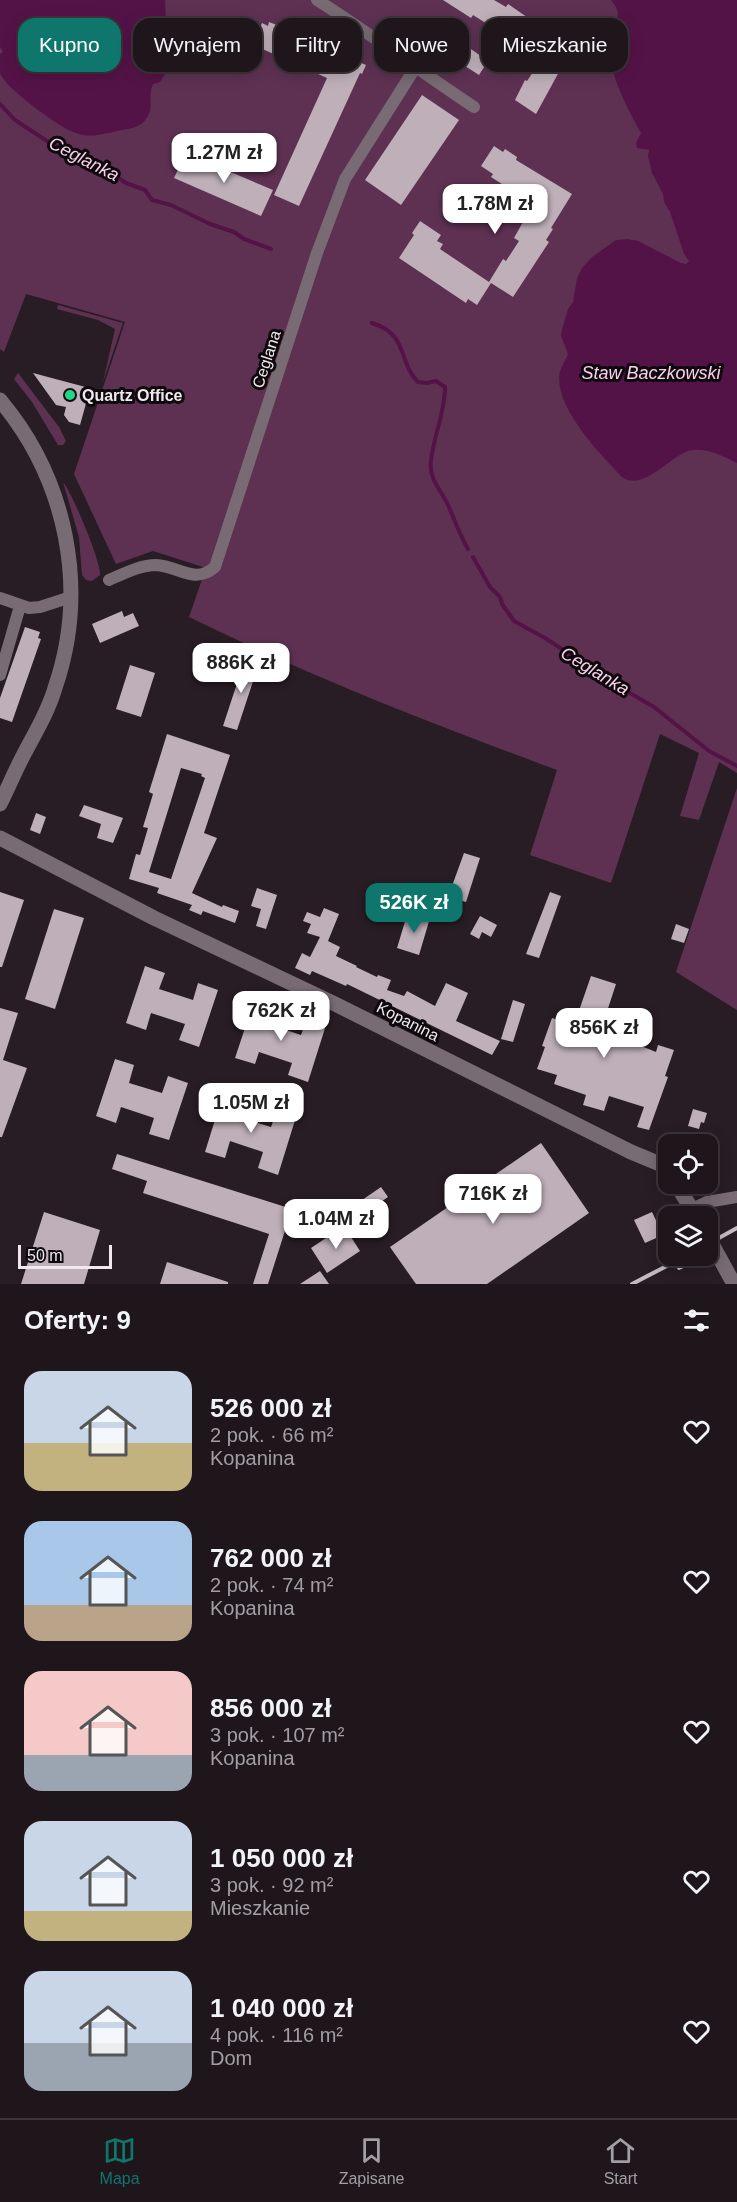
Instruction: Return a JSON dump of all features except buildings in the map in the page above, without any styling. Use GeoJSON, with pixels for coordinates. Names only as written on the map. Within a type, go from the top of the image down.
{"type":"FeatureCollection","features":[{"type":"Feature","properties":{"kind":"street"},"geometry":{"type":"LineString","coordinates":[[317,0],[374,37]]}},
{"type":"Feature","properties":{"kind":"street","name":"Ceglana"},"geometry":{"type":"LineString","coordinates":[[109,580],[155,565],[174,568],[194,576],[207,574],[215,567],[317,253],[345,179],[413,72]]}},
{"type":"Feature","properties":{"kind":"street"},"geometry":{"type":"LineString","coordinates":[[422,72],[474,106]]}},
{"type":"Feature","properties":{"kind":"street"},"geometry":{"type":"LineString","coordinates":[[0,400],[25,434],[56,497],[69,554],[71,597],[67,643],[55,689],[0,804]]}},
{"type":"Feature","properties":{"kind":"street"},"geometry":{"type":"LineString","coordinates":[[0,598],[20,606],[40,607],[71,597]]}},
{"type":"Feature","properties":{"kind":"street"},"geometry":{"type":"LineString","coordinates":[[0,675],[20,606]]}},
{"type":"Feature","properties":{"kind":"street","name":"Kopanina"},"geometry":{"type":"LineString","coordinates":[[0,838],[154,918],[335,1004],[631,1152],[658,1163]]}},
{"type":"Feature","properties":{"kind":"street"},"geometry":{"type":"LineString","coordinates":[[702,1206],[707,1202],[737,1197]]}},
{"type":"Feature","properties":{"kind":"street"},"geometry":{"type":"LineString","coordinates":[[718,1255],[734,1284]]}},
{"type":"Feature","properties":{"kind":"shaded area"},"geometry":{"type":"Polygon","coordinates":[[[0,0],[737,0],[737,773],[719,762],[699,820],[680,816],[699,753],[660,734],[611,883],[530,855],[557,770],[371,698],[234,639],[189,617],[206,568],[153,551],[116,564],[74,474],[125,322],[26,294],[4,352],[0,349],[0,0]]]}},
{"type":"Feature","properties":{"kind":"shaded area"},"geometry":{"type":"Polygon","coordinates":[[[58,305],[123,323],[103,382],[115,329],[98,320],[57,309],[58,305]]]}},
{"type":"Feature","properties":{"kind":"shaded area"},"geometry":{"type":"Polygon","coordinates":[[[18,373],[59,427],[66,441],[63,445],[58,445],[32,402],[14,379],[18,373]]]}},
{"type":"Feature","properties":{"kind":"shaded area"},"geometry":{"type":"Polygon","coordinates":[[[63,482],[79,513],[96,556],[100,575],[92,581],[86,580],[82,575],[79,537],[63,482]]]}},
{"type":"Feature","properties":{"kind":"shaded area"},"geometry":{"type":"Polygon","coordinates":[[[737,788],[737,1010],[676,972],[737,788]]]}},
{"type":"Feature","properties":{"kind":"water"},"geometry":{"type":"Polygon","coordinates":[[[0,0],[165,0],[166,18],[133,18],[133,72],[166,72],[160,82],[153,84],[149,115],[138,126],[128,129],[99,135],[81,135],[58,124],[11,88],[4,79],[0,73],[0,54],[3,52],[0,47],[0,0]]]}},
{"type":"Feature","properties":{"kind":"water","name":"Staw Baczkowski"},"geometry":{"type":"Polygon","coordinates":[[[611,0],[737,0],[737,463],[713,452],[688,451],[647,477],[638,480],[622,477],[602,456],[570,413],[559,384],[560,371],[568,354],[561,336],[562,329],[568,309],[573,302],[577,278],[592,257],[616,240],[628,239],[638,241],[681,263],[686,264],[689,261],[684,254],[663,194],[652,173],[649,150],[637,148],[636,143],[641,133],[624,101],[613,72],[628,72],[628,18],[616,18],[618,12],[611,0]]]}},
{"type":"Feature","properties":{"kind":"waterway","name":"Ceglanka"},"geometry":{"type":"LineString","coordinates":[[0,104],[15,120],[50,143],[100,166],[126,183],[145,190],[152,200],[171,205],[271,249]]}},
{"type":"Feature","properties":{"kind":"waterway","name":"Ceglanka"},"geometry":{"type":"LineString","coordinates":[[372,323],[384,328],[398,341],[408,366],[418,382],[436,381],[445,387],[431,467],[434,479],[468,549]]}},
{"type":"Feature","properties":{"kind":"waterway","name":"Ceglanka"},"geometry":{"type":"LineString","coordinates":[[473,557],[490,587],[500,597],[514,621],[654,707],[709,751],[737,766]]}},
{"type":"Feature","properties":{"kind":"railway"},"geometry":{"type":"LineString","coordinates":[[718,1238],[737,1228]]}},
{"type":"Feature","properties":{"kind":"railway"},"geometry":{"type":"LineString","coordinates":[[632,1284],[667,1266]]}},
{"type":"Feature","properties":{"kind":"railway"},"geometry":{"type":"LineString","coordinates":[[679,1268],[683,1266]]}},
{"type":"Feature","properties":{"kind":"place","name":"Quartz Office"},"geometry":{"type":"Point","coordinates":[70,395]}}]}
